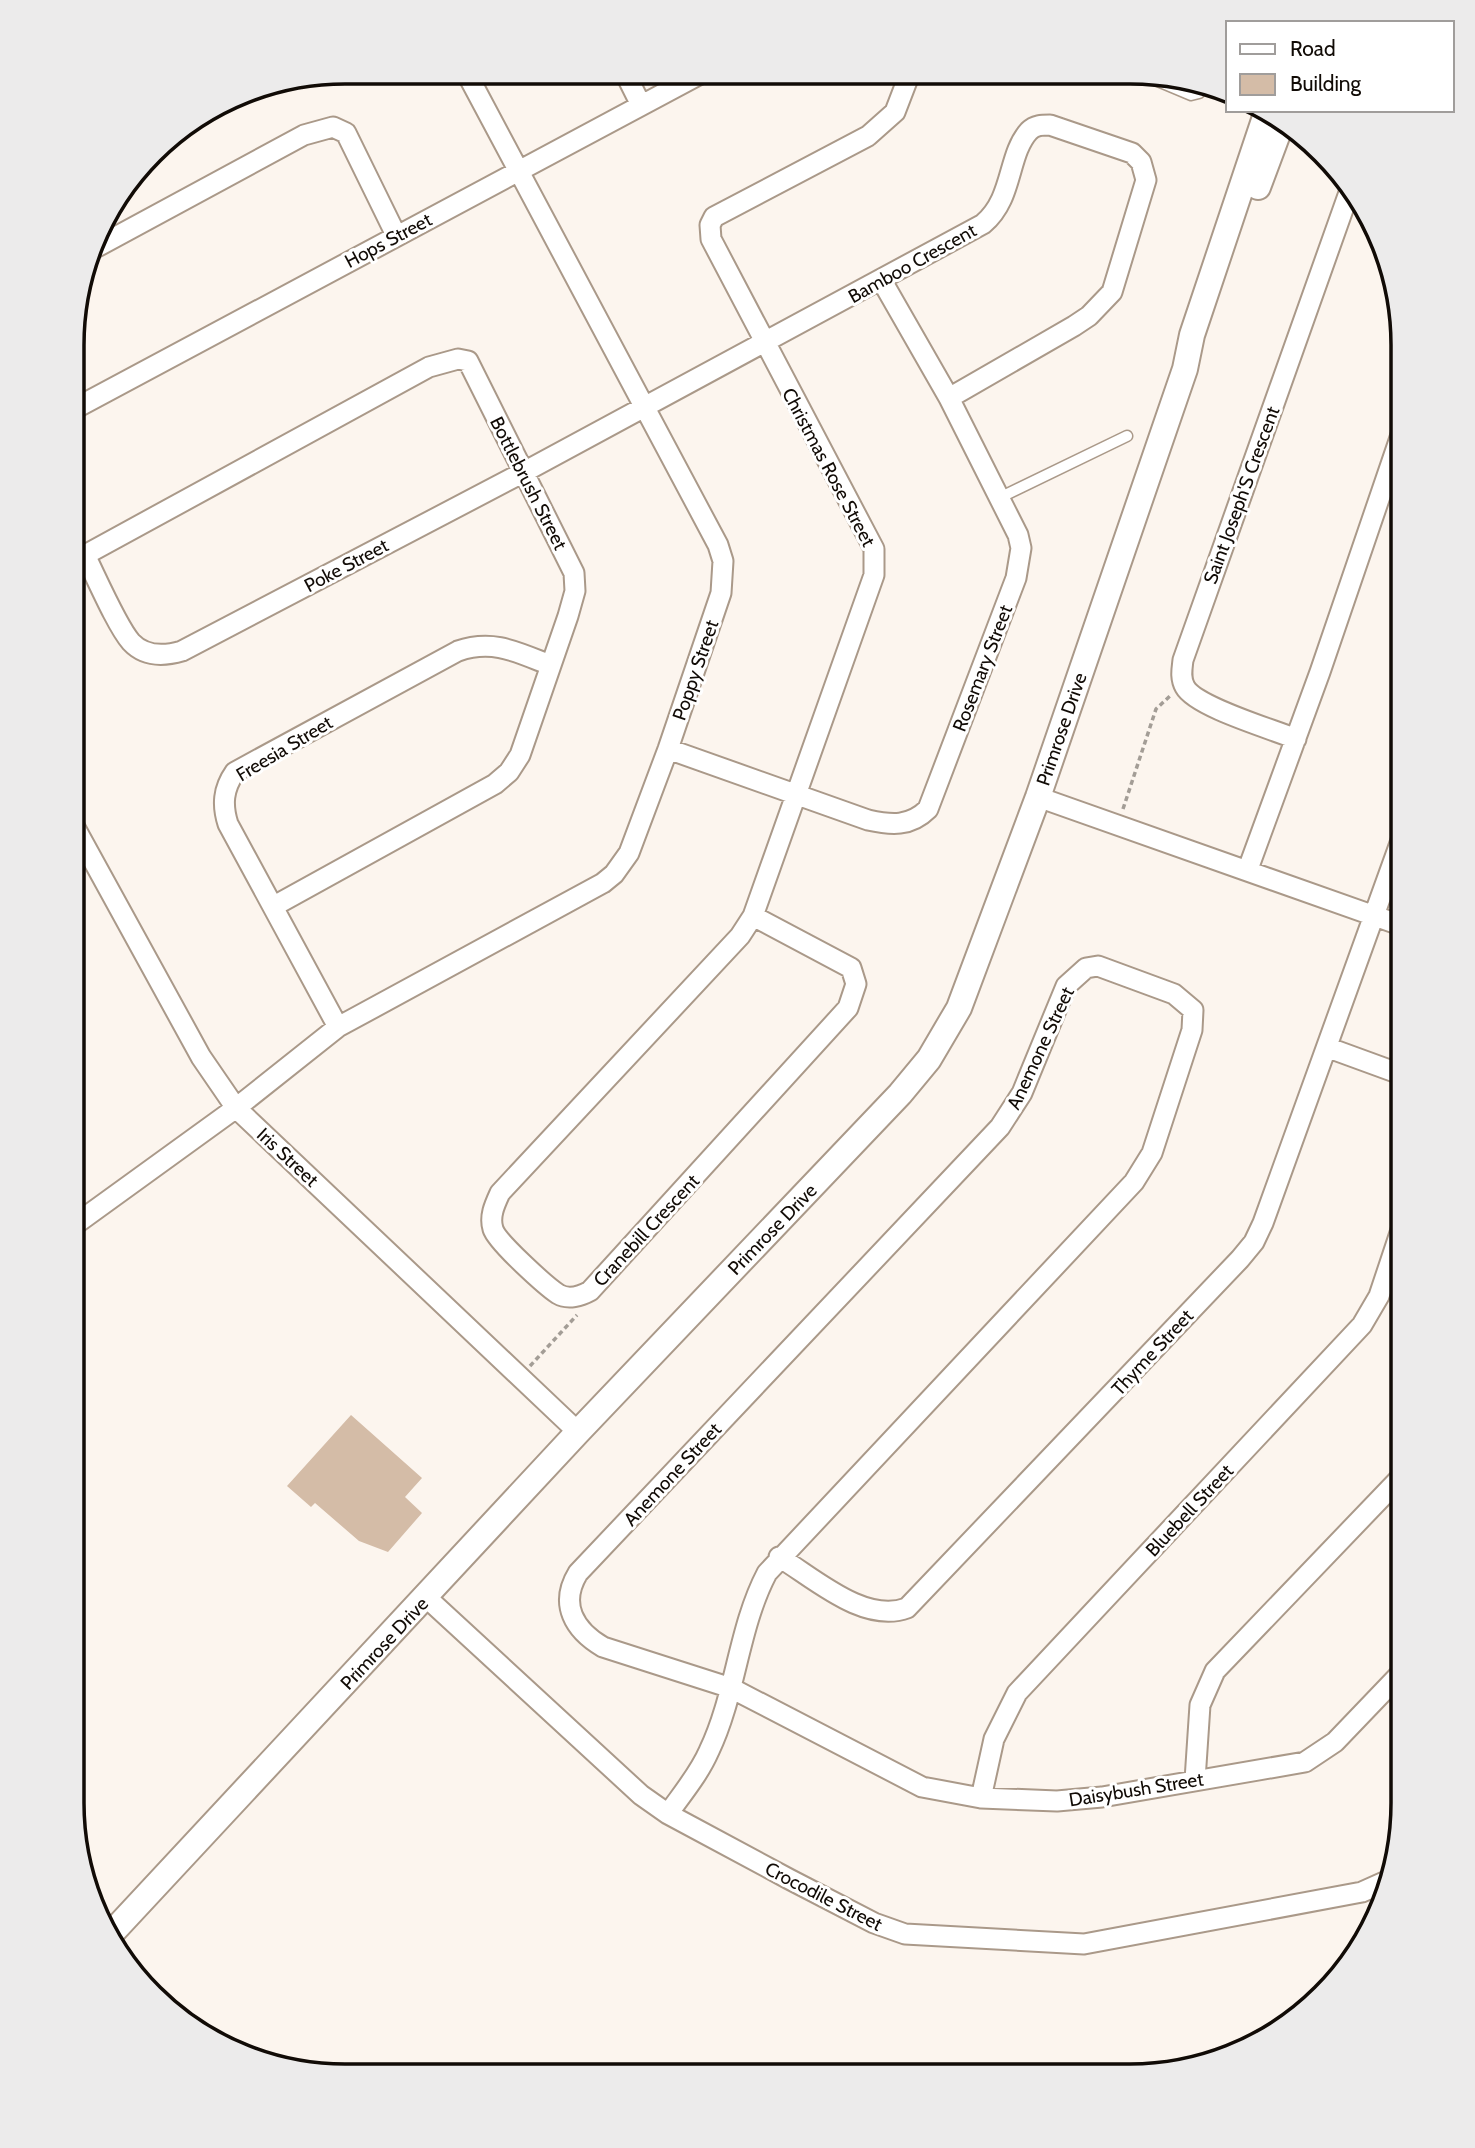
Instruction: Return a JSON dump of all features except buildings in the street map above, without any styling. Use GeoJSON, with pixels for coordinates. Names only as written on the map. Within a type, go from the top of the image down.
{"type":"FeatureCollection","features":[{"type":"Feature","properties":{"kind":"street","name":"Poppy Street"},"geometry":{"type":"LineString","coordinates":[[84,1218],[236,1108],[338,1027],[603,883],[614,874],[629,853],[668,749],[721,593],[723,561],[718,545],[472,84]]}},
{"type":"Feature","properties":{"kind":"street"},"geometry":{"type":"LineString","coordinates":[[630,84],[641,105]]}},
{"type":"Feature","properties":{"kind":"street","name":"Hops Street"},"geometry":{"type":"LineString","coordinates":[[84,404],[681,84]]}},
{"type":"Feature","properties":{"kind":"street","name":"Christmas Rose Street"},"geometry":{"type":"LineString","coordinates":[[796,795],[870,589],[875,562],[874,549],[711,239],[710,225],[714,217],[868,136],[895,112],[906,84]]}},
{"type":"Feature","properties":{"kind":"street","name":"Primrose Drive"},"geometry":{"type":"LineString","coordinates":[[116,1928],[427,1598],[578,1432],[900,1094],[929,1059],[959,1007],[1038,797],[1185,369],[1192,335],[1263,121]]}},
{"type":"Feature","properties":{"kind":"street","name":"Bamboo Crescent"},"geometry":{"type":"LineString","coordinates":[[644,407],[763,341],[882,281],[983,224],[993,216],[1008,186],[1022,142],[1030,130],[1050,125],[1132,153],[1145,170],[1145,191],[1112,292],[1101,305],[1074,326],[949,398]]}},
{"type":"Feature","properties":{"kind":"street"},"geometry":{"type":"LineString","coordinates":[[105,243],[304,135],[333,127],[346,133],[396,235]]}},
{"type":"Feature","properties":{"kind":"street","name":"Primrose Drive"},"geometry":{"type":"LineString","coordinates":[[1185,369],[1204,335],[1279,131]]}},
{"type":"Feature","properties":{"kind":"street","name":"Saint Joseph'S Crescent"},"geometry":{"type":"LineString","coordinates":[[1183,685],[1183,660],[1347,199]]}},
{"type":"Feature","properties":{"kind":"street","name":"Rosemary Street"},"geometry":{"type":"LineString","coordinates":[[668,749],[796,795],[891,825],[912,821],[928,810],[1016,578],[1021,548],[949,398],[882,281]]}},
{"type":"Feature","properties":{"kind":"street","name":"Bottlebrush Street"},"geometry":{"type":"LineString","coordinates":[[84,555],[443,361],[458,359],[468,362],[574,573],[575,590],[520,755],[509,772],[495,784],[274,906]]}},
{"type":"Feature","properties":{"kind":"street","name":"Poke Street"},"geometry":{"type":"LineString","coordinates":[[84,566],[131,642],[151,653],[166,655],[182,651],[644,407]]}},
{"type":"Feature","properties":{"kind":"street"},"geometry":{"type":"LineString","coordinates":[[1248,869],[1391,464]]}},
{"type":"Feature","properties":{"kind":"street","name":"Freesia Street"},"geometry":{"type":"LineString","coordinates":[[338,1027],[225,813],[225,790],[235,772],[458,650],[477,644],[494,644],[550,665]]}},
{"type":"Feature","properties":{"kind":"street"},"geometry":{"type":"LineString","coordinates":[[1183,685],[1199,700],[1296,738]]}},
{"type":"Feature","properties":{"kind":"street","name":"Cranebill Crescent"},"geometry":{"type":"LineString","coordinates":[[753,916],[851,968],[856,984],[848,1008],[608,1271],[581,1296],[558,1294],[498,1238],[491,1221],[497,1200],[509,1183],[740,936],[753,916],[796,795]]}},
{"type":"Feature","properties":{"kind":"street"},"geometry":{"type":"LineString","coordinates":[[1038,797],[1391,922]]}},
{"type":"Feature","properties":{"kind":"street","name":"Iris Street"},"geometry":{"type":"LineString","coordinates":[[84,844],[201,1057],[236,1108],[578,1432]]}},
{"type":"Feature","properties":{"kind":"street","name":"Thyme Street"},"geometry":{"type":"LineString","coordinates":[[779,1557],[869,1609],[897,1612],[916,1602],[1254,1242],[1329,1048],[1391,870]]}},
{"type":"Feature","properties":{"kind":"street","name":"Anemone Street"},"geometry":{"type":"LineString","coordinates":[[668,1814],[710,1751],[731,1688],[761,1583],[779,1557],[1143,1170],[1192,1030],[1194,1010],[1188,1003],[1174,994],[1098,966],[1075,975],[1066,986],[1023,1093],[1000,1127],[578,1573],[568,1598],[570,1612],[588,1638],[610,1650],[731,1688]]}},
{"type":"Feature","properties":{"kind":"street"},"geometry":{"type":"LineString","coordinates":[[1329,1048],[1391,1071]]}},
{"type":"Feature","properties":{"kind":"street","name":"Bluebell Street"},"geometry":{"type":"LineString","coordinates":[[981,1798],[994,1739],[1017,1693],[1362,1325],[1379,1296],[1391,1260]]}},
{"type":"Feature","properties":{"kind":"street"},"geometry":{"type":"LineString","coordinates":[[1195,1780],[1200,1704],[1216,1671],[1391,1488]]}},
{"type":"Feature","properties":{"kind":"street","name":"Crocodile Street"},"geometry":{"type":"LineString","coordinates":[[427,1598],[622,1779],[668,1814],[874,1923],[905,1934],[1084,1944],[1362,1892],[1378,1885]]}},
{"type":"Feature","properties":{"kind":"street","name":"Daisybush Street"},"geometry":{"type":"LineString","coordinates":[[731,1688],[922,1787],[981,1798],[1057,1801],[1101,1797],[1305,1762],[1335,1742],[1391,1684]]}},
{"type":"Feature","properties":{"kind":"lane"},"geometry":{"type":"LineString","coordinates":[[1174,88],[1191,95],[1198,93]]}},
{"type":"Feature","properties":{"kind":"lane"},"geometry":{"type":"LineString","coordinates":[[999,498],[1127,436]]}},
{"type":"Feature","properties":{"kind":"path"},"geometry":{"type":"LineString","coordinates":[[1118,825],[1156,709],[1183,685]]}},
{"type":"Feature","properties":{"kind":"path"},"geometry":{"type":"LineString","coordinates":[[520,1377],[578,1313],[581,1296]]}}]}
